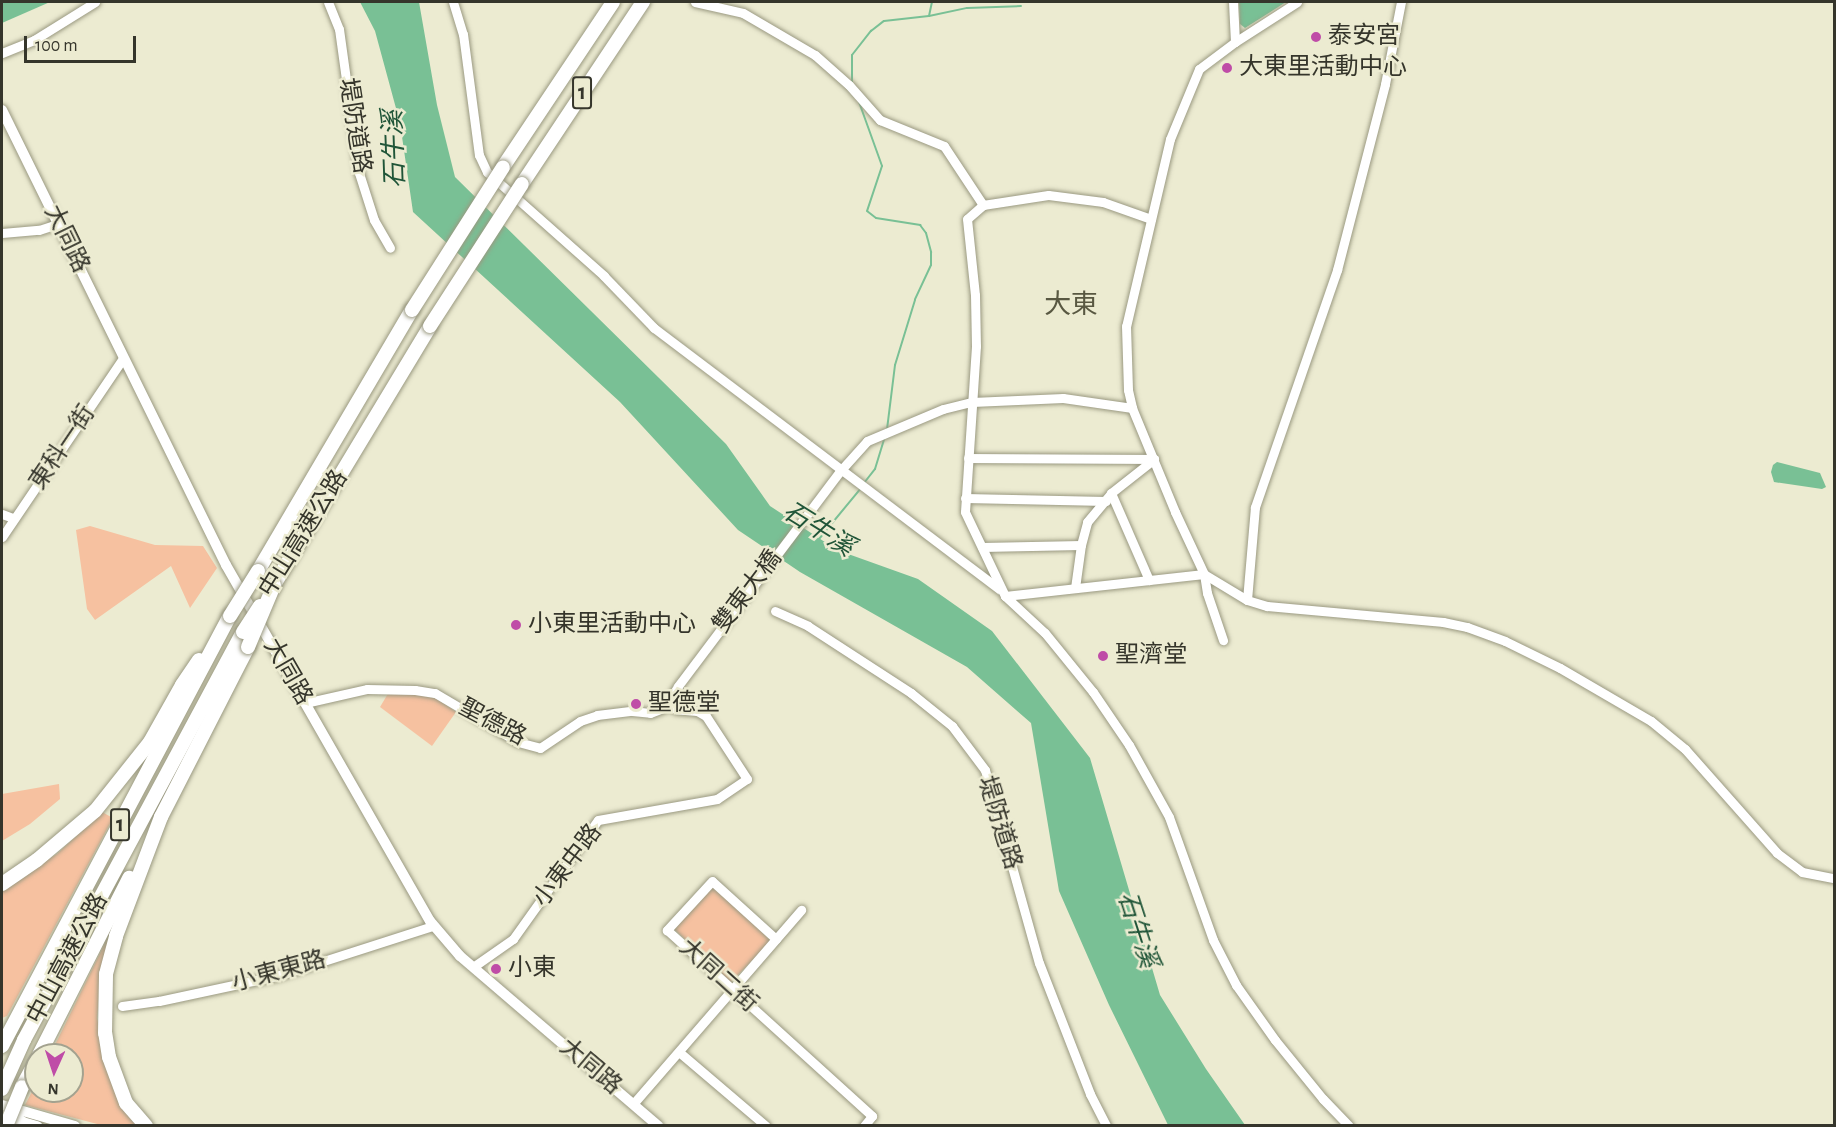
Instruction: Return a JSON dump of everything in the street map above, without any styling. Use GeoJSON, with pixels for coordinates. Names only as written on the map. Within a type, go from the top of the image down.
{"type":"FeatureCollection","features":[{"type":"Feature","properties":{"kind":"highway","name":"中山高速公路"},"geometry":{"type":"LineString","coordinates":[[4,1039],[230,616],[412,310],[503,167],[613,2]]}},
{"type":"Feature","properties":{"kind":"highway","name":"中山高速公路"},"geometry":{"type":"LineString","coordinates":[[2,1089],[24,1040],[243,632],[274,585],[430,326],[643,2]]}},
{"type":"Feature","properties":{"kind":"highway"},"geometry":{"type":"LineString","coordinates":[[45,1043],[248,647],[274,585]]}},
{"type":"Feature","properties":{"kind":"highway"},"geometry":{"type":"LineString","coordinates":[[2,884],[37,860],[76,828],[120,783],[150,742],[182,685],[230,616]]}},
{"type":"Feature","properties":{"kind":"highway"},"geometry":{"type":"LineString","coordinates":[[146,1125],[126,1103],[116,1078],[105,1033],[106,974],[116,936],[161,817]]}},
{"type":"Feature","properties":{"kind":"highway"},"geometry":{"type":"LineString","coordinates":[[16,1123],[24,1084]]}},
{"type":"Feature","properties":{"kind":"main road","name":"大同路"},"geometry":{"type":"LineString","coordinates":[[2,110],[226,565],[433,926],[444,941],[658,1125]]}},
{"type":"Feature","properties":{"kind":"main road"},"geometry":{"type":"LineString","coordinates":[[2,1105],[75,1125]]}},
{"type":"Feature","properties":{"kind":"main road"},"geometry":{"type":"LineString","coordinates":[[2,1116],[16,1123],[38,1125]]}},
{"type":"Feature","properties":{"kind":"street"},"geometry":{"type":"LineString","coordinates":[[2,53],[34,40],[95,2]]}},
{"type":"Feature","properties":{"kind":"street","name":"堤防道路"},"geometry":{"type":"LineString","coordinates":[[328,2],[339,29],[360,173],[374,220],[390,248]]}},
{"type":"Feature","properties":{"kind":"street"},"geometry":{"type":"LineString","coordinates":[[453,2],[463,34],[479,155],[488,172],[603,276],[654,328],[1003,593],[1045,633],[1093,692],[1129,745],[1169,817],[1213,940],[1236,985],[1275,1040],[1323,1099],[1349,1125]]}},
{"type":"Feature","properties":{"kind":"street"},"geometry":{"type":"LineString","coordinates":[[695,2],[743,13],[816,55],[843,78],[880,120],[944,146],[983,205]]}},
{"type":"Feature","properties":{"kind":"street"},"geometry":{"type":"LineString","coordinates":[[1233,2],[1235,42]]}},
{"type":"Feature","properties":{"kind":"street"},"geometry":{"type":"LineString","coordinates":[[1223,640],[1207,593],[1204,574],[1132,408],[1128,390],[1126,326],[1170,138],[1199,69],[1235,42],[1297,2]]}},
{"type":"Feature","properties":{"kind":"street"},"geometry":{"type":"LineString","coordinates":[[1247,600],[1254,513],[1337,270],[1385,84],[1401,2]]}},
{"type":"Feature","properties":{"kind":"street"},"geometry":{"type":"LineString","coordinates":[[1003,593],[967,520],[965,498],[976,346],[975,306],[967,219],[983,205],[1048,195],[1103,202],[1150,219]]}},
{"type":"Feature","properties":{"kind":"street"},"geometry":{"type":"LineString","coordinates":[[2,233],[39,230],[58,224]]}},
{"type":"Feature","properties":{"kind":"street","name":"東科一街"},"geometry":{"type":"LineString","coordinates":[[2,537],[123,358]]}},
{"type":"Feature","properties":{"kind":"street","name":"雙東大橋"},"geometry":{"type":"LineString","coordinates":[[671,705],[672,694],[699,657],[841,470],[867,441],[943,409],[972,402],[1063,398],[1132,408]]}},
{"type":"Feature","properties":{"kind":"street"},"geometry":{"type":"LineString","coordinates":[[968,458],[1154,459]]}},
{"type":"Feature","properties":{"kind":"street"},"geometry":{"type":"LineString","coordinates":[[1076,588],[1081,545],[1088,522],[1109,497],[1154,459]]}},
{"type":"Feature","properties":{"kind":"street"},"geometry":{"type":"LineString","coordinates":[[965,498],[1109,497]]}},
{"type":"Feature","properties":{"kind":"street"},"geometry":{"type":"LineString","coordinates":[[1109,497],[1149,580]]}},
{"type":"Feature","properties":{"kind":"street"},"geometry":{"type":"LineString","coordinates":[[2,514],[13,518]]}},
{"type":"Feature","properties":{"kind":"street"},"geometry":{"type":"LineString","coordinates":[[982,547],[1081,545]]}},
{"type":"Feature","properties":{"kind":"street"},"geometry":{"type":"LineString","coordinates":[[1003,593],[1076,588],[1204,574],[1247,600],[1285,608],[1443,622],[1467,627],[1505,641],[1560,668],[1651,721],[1685,749],[1777,853],[1802,872],[1834,878]]}},
{"type":"Feature","properties":{"kind":"street","name":"堤防道路"},"geometry":{"type":"LineString","coordinates":[[775,611],[828,638],[910,693],[952,726],[985,770],[1039,963],[1090,1094],[1106,1125]]}},
{"type":"Feature","properties":{"kind":"street","name":"聖德路"},"geometry":{"type":"LineString","coordinates":[[305,703],[367,689],[415,690],[435,693],[518,742],[540,748],[580,722],[597,715],[632,711],[650,713],[671,705]]}},
{"type":"Feature","properties":{"kind":"street","name":"小東中路"},"geometry":{"type":"LineString","coordinates":[[473,966],[513,939],[598,820],[717,799],[747,779],[706,716],[697,711],[675,709],[671,705]]}},
{"type":"Feature","properties":{"kind":"street","name":"大同二街"},"geometry":{"type":"LineString","coordinates":[[776,939],[712,881],[667,930],[872,1116],[864,1125]]}},
{"type":"Feature","properties":{"kind":"street"},"geometry":{"type":"LineString","coordinates":[[633,1104],[801,910]]}},
{"type":"Feature","properties":{"kind":"street","name":"小東東路"},"geometry":{"type":"LineString","coordinates":[[122,1006],[159,1001],[280,975],[433,926]]}},
{"type":"Feature","properties":{"kind":"street"},"geometry":{"type":"LineString","coordinates":[[679,1052],[766,1125]]}},
{"type":"Feature","properties":{"kind":"shaded area"},"geometry":{"type":"Polygon","coordinates":[[[90,526],[155,545],[203,546],[217,568],[190,608],[171,566],[95,620],[87,609],[76,530],[90,526]]]}},
{"type":"Feature","properties":{"kind":"shaded area"},"geometry":{"type":"Polygon","coordinates":[[[389,692],[435,697],[456,712],[432,746],[380,707],[389,692]]]}},
{"type":"Feature","properties":{"kind":"shaded area"},"geometry":{"type":"Polygon","coordinates":[[[59,784],[60,799],[30,824],[2,841],[2,794],[59,784]]]}},
{"type":"Feature","properties":{"kind":"shaded area"},"geometry":{"type":"Polygon","coordinates":[[[102,812],[113,818],[7,1016],[2,1018],[2,887],[57,854],[102,812]]]}},
{"type":"Feature","properties":{"kind":"shaded area"},"geometry":{"type":"Polygon","coordinates":[[[713,886],[771,941],[731,982],[673,928],[713,886]]]}},
{"type":"Feature","properties":{"kind":"shaded area"},"geometry":{"type":"Polygon","coordinates":[[[112,929],[101,977],[97,1018],[107,1064],[138,1125],[101,1125],[25,1105],[26,1103],[84,1103],[84,1043],[56,1043],[112,929]]]}},
{"type":"Feature","properties":{"kind":"water"},"geometry":{"type":"Polygon","coordinates":[[[2,2],[50,2],[2,23],[2,2]]]}},
{"type":"Feature","properties":{"kind":"water","name":"石牛溪"},"geometry":{"type":"Polygon","coordinates":[[[360,2],[419,2],[437,105],[455,177],[726,444],[770,506],[837,550],[918,579],[992,631],[1090,758],[1160,995],[1206,1069],[1245,1125],[1168,1125],[1109,1005],[1059,891],[1031,723],[967,667],[800,572],[738,530],[620,402],[413,212],[400,123],[375,31],[360,2]]]}},
{"type":"Feature","properties":{"kind":"water"},"geometry":{"type":"Polygon","coordinates":[[[1239,2],[1286,2],[1245,28],[1240,24],[1239,2]]]}},
{"type":"Feature","properties":{"kind":"water"},"geometry":{"type":"Polygon","coordinates":[[[1777,462],[1820,473],[1826,487],[1822,489],[1774,482],[1771,472],[1773,465],[1777,462]]]}},
{"type":"Feature","properties":{"kind":"waterway"},"geometry":{"type":"LineString","coordinates":[[852,83],[852,55],[871,31],[884,21],[929,16],[932,2]]}},
{"type":"Feature","properties":{"kind":"waterway"},"geometry":{"type":"LineString","coordinates":[[929,16],[967,8],[1021,6]]}},
{"type":"Feature","properties":{"kind":"waterway"},"geometry":{"type":"LineString","coordinates":[[859,102],[882,166],[867,211],[876,218],[920,225],[926,233],[931,252],[931,265],[915,300],[895,365],[887,429]]}},
{"type":"Feature","properties":{"kind":"waterway"},"geometry":{"type":"LineString","coordinates":[[864,483],[875,469],[885,437]]}},
{"type":"Feature","properties":{"kind":"waterway","name":"石牛溪"},"geometry":{"type":"LineString","coordinates":[[819,539],[861,488]]}},
{"type":"Feature","properties":{"kind":"place","name":"泰安宮"},"geometry":{"type":"Point","coordinates":[1316,37]}},
{"type":"Feature","properties":{"kind":"place","name":"大東里活動中心"},"geometry":{"type":"Point","coordinates":[1227,68]}},
{"type":"Feature","properties":{"kind":"place","name":"小東里活動中心"},"geometry":{"type":"Point","coordinates":[516,625]}},
{"type":"Feature","properties":{"kind":"place","name":"聖濟堂"},"geometry":{"type":"Point","coordinates":[1103,656]}},
{"type":"Feature","properties":{"kind":"place","name":"聖德堂"},"geometry":{"type":"Point","coordinates":[636,704]}},
{"type":"Feature","properties":{"kind":"place","name":"小東"},"geometry":{"type":"Point","coordinates":[496,969]}},
{"type":"Feature","properties":{"kind":"district","name":"大東"},"geometry":{"type":"Point","coordinates":[1071,305]}}]}
